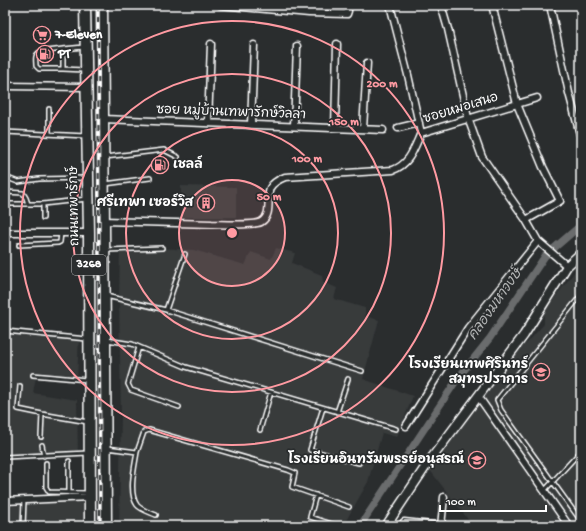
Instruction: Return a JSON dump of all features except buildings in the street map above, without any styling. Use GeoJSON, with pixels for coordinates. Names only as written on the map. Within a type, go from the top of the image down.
{"type":"FeatureCollection","features":[{"type":"Feature","properties":{"kind":"main road","name":"ถนนเทพารักษ์"},"geometry":{"type":"LineString","coordinates":[[85,5],[89,233],[90,526]]}},
{"type":"Feature","properties":{"kind":"main road","name":"3268"},"geometry":{"type":"LineString","coordinates":[[102,5],[106,526]]}},
{"type":"Feature","properties":{"kind":"street"},"geometry":{"type":"LineString","coordinates":[[220,5],[295,8],[348,13],[348,5]]}},
{"type":"Feature","properties":{"kind":"street"},"geometry":{"type":"LineString","coordinates":[[390,5],[421,133]]}},
{"type":"Feature","properties":{"kind":"street"},"geometry":{"type":"LineString","coordinates":[[441,5],[468,118],[482,157],[526,220],[539,242],[567,266]]}},
{"type":"Feature","properties":{"kind":"street"},"geometry":{"type":"LineString","coordinates":[[492,5],[517,104],[543,167],[560,201],[526,220]]}},
{"type":"Feature","properties":{"kind":"street"},"geometry":{"type":"LineString","coordinates":[[550,5],[569,93],[581,138]]}},
{"type":"Feature","properties":{"kind":"street"},"geometry":{"type":"LineString","coordinates":[[208,123],[211,44]]}},
{"type":"Feature","properties":{"kind":"street"},"geometry":{"type":"LineString","coordinates":[[335,128],[337,44]]}},
{"type":"Feature","properties":{"kind":"street"},"geometry":{"type":"LineString","coordinates":[[251,124],[254,45]]}},
{"type":"Feature","properties":{"kind":"street"},"geometry":{"type":"LineString","coordinates":[[294,126],[296,46]]}},
{"type":"Feature","properties":{"kind":"street"},"geometry":{"type":"LineString","coordinates":[[362,129],[367,63]]}},
{"type":"Feature","properties":{"kind":"street"},"geometry":{"type":"LineString","coordinates":[[5,86],[86,86]]}},
{"type":"Feature","properties":{"kind":"street","name":"ซอยหมอเสนอ"},"geometry":{"type":"LineString","coordinates":[[104,221],[232,224],[261,222],[266,217],[268,211],[270,188],[276,181],[285,177],[393,170],[400,167],[410,159],[421,133],[537,98]]}},
{"type":"Feature","properties":{"kind":"street","name":"ซอย หมู่บ้านเทพารักษ์วิลล่า"},"geometry":{"type":"LineString","coordinates":[[103,119],[383,130]]}},
{"type":"Feature","properties":{"kind":"street"},"geometry":{"type":"LineString","coordinates":[[398,128],[419,123]]}},
{"type":"Feature","properties":{"kind":"street"},"geometry":{"type":"LineString","coordinates":[[5,232],[89,233]]}},
{"type":"Feature","properties":{"kind":"street"},"geometry":{"type":"LineString","coordinates":[[406,426],[470,324],[539,242]]}},
{"type":"Feature","properties":{"kind":"street"},"geometry":{"type":"LineString","coordinates":[[386,526],[428,463],[524,335],[567,266],[581,253]]}},
{"type":"Feature","properties":{"kind":"street"},"geometry":{"type":"LineString","coordinates":[[478,396],[569,526]]}},
{"type":"Feature","properties":{"kind":"street"},"geometry":{"type":"LineString","coordinates":[[5,501],[90,495]]}},
{"type":"Feature","properties":{"kind":"street"},"geometry":{"type":"LineString","coordinates":[[401,526],[404,522],[441,526],[444,497]]}},
{"type":"Feature","properties":{"kind":"lane"},"geometry":{"type":"LineString","coordinates":[[86,47],[40,52],[36,56],[36,66],[39,69],[86,70]]}},
{"type":"Feature","properties":{"kind":"lane"},"geometry":{"type":"LineString","coordinates":[[63,49],[63,69]]}},
{"type":"Feature","properties":{"kind":"lane"},"geometry":{"type":"LineString","coordinates":[[49,109],[49,134]]}},
{"type":"Feature","properties":{"kind":"lane"},"geometry":{"type":"LineString","coordinates":[[5,132],[87,136]]}},
{"type":"Feature","properties":{"kind":"lane"},"geometry":{"type":"LineString","coordinates":[[103,157],[164,150],[178,157]]}},
{"type":"Feature","properties":{"kind":"lane"},"geometry":{"type":"LineString","coordinates":[[5,178],[18,182],[39,179],[88,178]]}},
{"type":"Feature","properties":{"kind":"lane"},"geometry":{"type":"LineString","coordinates":[[104,185],[150,178]]}},
{"type":"Feature","properties":{"kind":"lane"},"geometry":{"type":"LineString","coordinates":[[5,192],[23,193],[28,204]]}},
{"type":"Feature","properties":{"kind":"lane"},"geometry":{"type":"LineString","coordinates":[[5,204],[43,204],[88,199]]}},
{"type":"Feature","properties":{"kind":"lane"},"geometry":{"type":"LineString","coordinates":[[43,204],[43,218]]}},
{"type":"Feature","properties":{"kind":"lane"},"geometry":{"type":"LineString","coordinates":[[19,244],[58,243],[60,242],[61,232]]}},
{"type":"Feature","properties":{"kind":"lane"},"geometry":{"type":"LineString","coordinates":[[104,250],[162,248]]}},
{"type":"Feature","properties":{"kind":"lane"},"geometry":{"type":"LineString","coordinates":[[166,310],[186,254]]}},
{"type":"Feature","properties":{"kind":"lane"},"geometry":{"type":"LineString","coordinates":[[105,295],[166,310],[362,371]]}},
{"type":"Feature","properties":{"kind":"lane"},"geometry":{"type":"LineString","coordinates":[[581,295],[497,400],[501,410],[581,521]]}},
{"type":"Feature","properties":{"kind":"lane"},"geometry":{"type":"LineString","coordinates":[[5,330],[89,339]]}},
{"type":"Feature","properties":{"kind":"lane"},"geometry":{"type":"LineString","coordinates":[[105,339],[123,342],[186,366],[396,429]]}},
{"type":"Feature","properties":{"kind":"lane"},"geometry":{"type":"LineString","coordinates":[[139,347],[128,384],[129,388],[131,390],[179,406]]}},
{"type":"Feature","properties":{"kind":"lane"},"geometry":{"type":"LineString","coordinates":[[33,375],[89,380]]}},
{"type":"Feature","properties":{"kind":"lane"},"geometry":{"type":"LineString","coordinates":[[337,412],[348,379]]}},
{"type":"Feature","properties":{"kind":"lane"},"geometry":{"type":"LineString","coordinates":[[20,386],[18,409],[89,422]]}},
{"type":"Feature","properties":{"kind":"lane"},"geometry":{"type":"LineString","coordinates":[[260,430],[272,392]]}},
{"type":"Feature","properties":{"kind":"lane"},"geometry":{"type":"LineString","coordinates":[[323,408],[310,450],[359,463]]}},
{"type":"Feature","properties":{"kind":"lane"},"geometry":{"type":"LineString","coordinates":[[41,437],[42,414]]}},
{"type":"Feature","properties":{"kind":"lane"},"geometry":{"type":"LineString","coordinates":[[156,515],[142,509],[137,505],[132,491],[137,452],[144,432],[149,430],[288,470],[295,473],[292,487],[349,507]]}},
{"type":"Feature","properties":{"kind":"lane"},"geometry":{"type":"LineString","coordinates":[[42,445],[44,456]]}},
{"type":"Feature","properties":{"kind":"lane"},"geometry":{"type":"LineString","coordinates":[[106,448],[137,452]]}},
{"type":"Feature","properties":{"kind":"lane"},"geometry":{"type":"LineString","coordinates":[[544,491],[581,451]]}},
{"type":"Feature","properties":{"kind":"lane"},"geometry":{"type":"LineString","coordinates":[[5,457],[90,453]]}},
{"type":"Feature","properties":{"kind":"lane"},"geometry":{"type":"LineString","coordinates":[[69,461],[69,492]]}},
{"type":"Feature","properties":{"kind":"lane"},"geometry":{"type":"LineString","coordinates":[[46,463],[46,490],[49,492],[69,492],[90,495]]}},
{"type":"Feature","properties":{"kind":"lane"},"geometry":{"type":"LineString","coordinates":[[316,495],[310,517],[338,526]]}},
{"type":"Feature","properties":{"kind":"lane"},"geometry":{"type":"LineString","coordinates":[[23,526],[24,500]]}},
{"type":"Feature","properties":{"kind":"shaded area"},"geometry":{"type":"Polygon","coordinates":[[[181,186],[236,187],[236,217],[181,217],[181,186]]]}},
{"type":"Feature","properties":{"kind":"shaded area"},"geometry":{"type":"Polygon","coordinates":[[[120,246],[194,250],[245,265],[251,252],[271,259],[276,248],[295,253],[292,263],[322,275],[323,282],[337,288],[334,299],[365,308],[365,316],[379,320],[363,379],[413,396],[397,437],[382,433],[368,482],[343,526],[119,526],[121,414],[119,301],[120,246]]]}},
{"type":"Feature","properties":{"kind":"shaded area","name":"โรงเรียนเทพศิรินทร์ สมุทรปราการ"},"geometry":{"type":"Polygon","coordinates":[[[581,266],[581,526],[573,526],[484,397],[519,347],[527,343],[544,324],[544,311],[581,266]]]}},
{"type":"Feature","properties":{"kind":"shaded area"},"geometry":{"type":"Polygon","coordinates":[[[5,327],[79,336],[77,381],[36,377],[33,393],[77,400],[78,456],[5,460],[5,327]]]}},
{"type":"Feature","properties":{"kind":"shaded area","name":"โรงเรียนอินทรัมพรรย์อนุสรณ์"},"geometry":{"type":"Polygon","coordinates":[[[479,403],[564,526],[473,526],[429,469],[479,403]]]}},
{"type":"Feature","properties":{"kind":"shaded area"},"geometry":{"type":"Polygon","coordinates":[[[84,497],[84,526],[5,526],[5,502],[84,497]]]}},
{"type":"Feature","properties":{"kind":"waterway","name":"คลองมหาวงษ์"},"geometry":{"type":"LineString","coordinates":[[360,526],[458,378],[490,338],[545,256],[581,225]]}},
{"type":"Feature","properties":{"kind":"railway"},"geometry":{"type":"LineString","coordinates":[[98,5],[100,526]]}},
{"type":"Feature","properties":{"kind":"place","name":"7-Eleven"},"geometry":{"type":"Point","coordinates":[42,35]}},
{"type":"Feature","properties":{"kind":"place","name":"PT"},"geometry":{"type":"Point","coordinates":[45,54]}},
{"type":"Feature","properties":{"kind":"place","name":"เชลล์"},"geometry":{"type":"Point","coordinates":[160,165]}},
{"type":"Feature","properties":{"kind":"place","name":"ศรีเทพา เซอร์วิส"},"geometry":{"type":"Point","coordinates":[206,203]}},
{"type":"Feature","properties":{"kind":"place","name":"โรงเรียนเทพศิรินทร์ สมุทรปราการ"},"geometry":{"type":"Point","coordinates":[541,372]}},
{"type":"Feature","properties":{"kind":"place","name":"โรงเรียนอินทรัมพรรย์อนุสรณ์"},"geometry":{"type":"Point","coordinates":[477,460]}}]}
